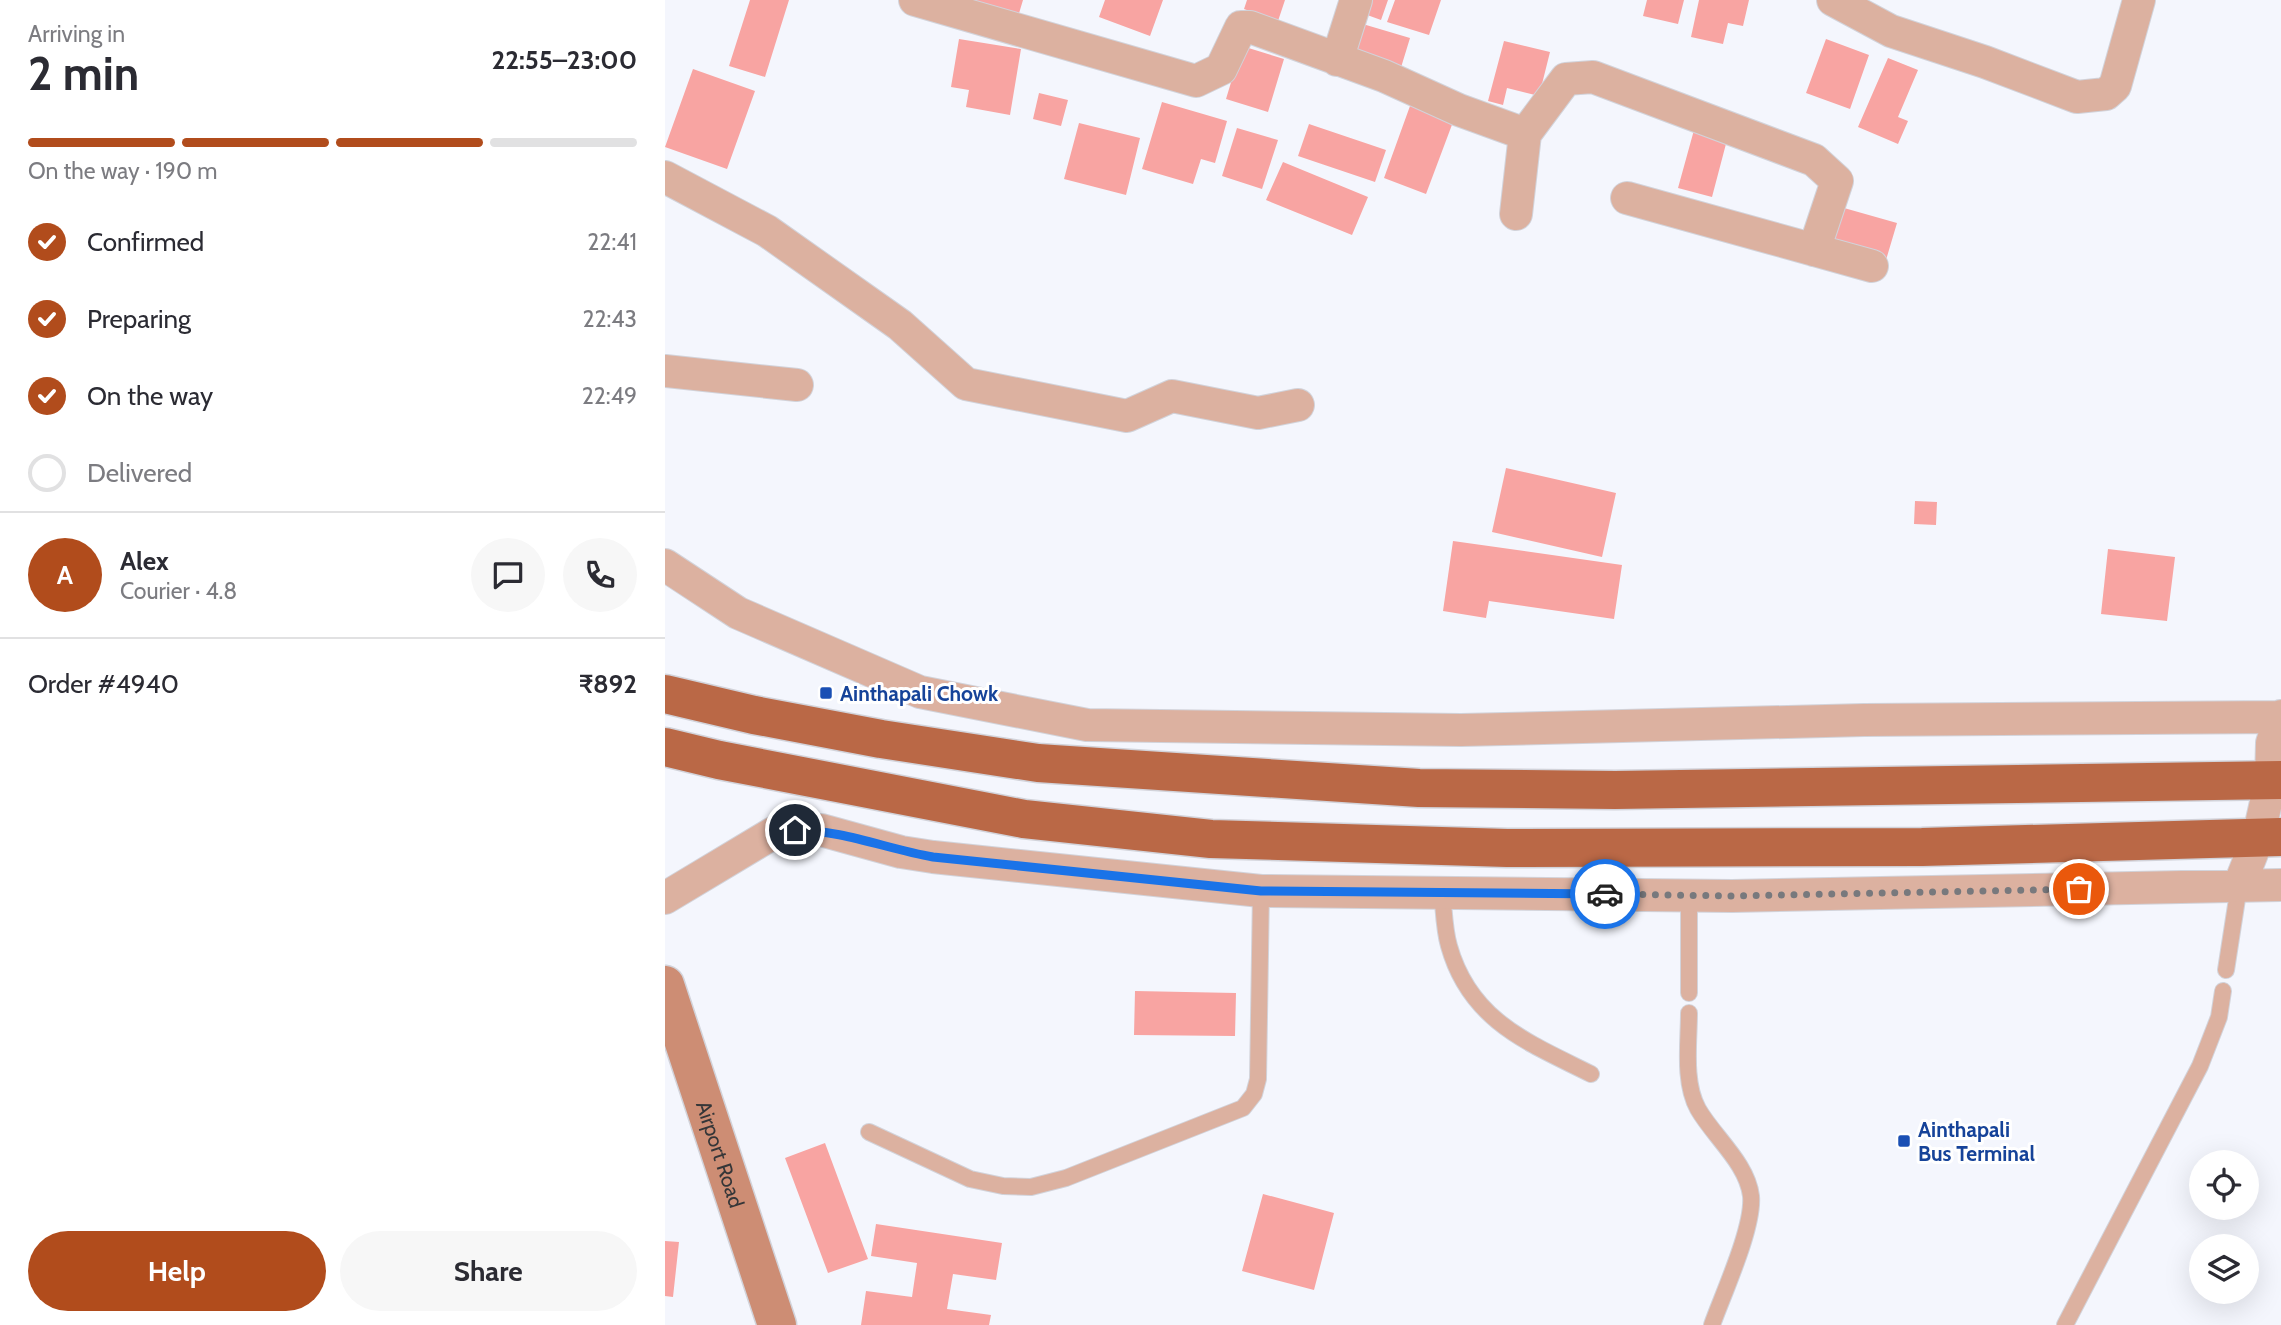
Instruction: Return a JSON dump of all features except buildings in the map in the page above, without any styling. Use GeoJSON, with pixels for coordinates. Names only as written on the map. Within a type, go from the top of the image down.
{"type":"FeatureCollection","features":[{"type":"Feature","properties":{"kind":"highway"},"geometry":{"type":"LineString","coordinates":[[665,694],[754,715],[881,739],[1038,763],[1405,787],[1615,790],[2276,780]]}},
{"type":"Feature","properties":{"kind":"highway"},"geometry":{"type":"LineString","coordinates":[[665,747],[732,763],[1024,819],[1211,839],[1548,848],[1922,847],[2269,838]]}},
{"type":"Feature","properties":{"kind":"main road","name":"Airport Road"},"geometry":{"type":"LineString","coordinates":[[665,985],[777,1325]]}},
{"type":"Feature","properties":{"kind":"street"},"geometry":{"type":"LineString","coordinates":[[915,0],[1196,81],[1221,69],[1241,27],[1250,27],[1384,76],[1459,110],[1525,134]]}},
{"type":"Feature","properties":{"kind":"street"},"geometry":{"type":"LineString","coordinates":[[1337,60],[1356,0]]}},
{"type":"Feature","properties":{"kind":"street"},"geometry":{"type":"LineString","coordinates":[[1833,0],[1891,31],[1985,62],[2077,97],[2106,94],[2115,86],[2139,0]]}},
{"type":"Feature","properties":{"kind":"street"},"geometry":{"type":"LineString","coordinates":[[1516,214],[1525,134],[1566,79],[1593,77],[1814,160],[1837,181],[1814,250]]}},
{"type":"Feature","properties":{"kind":"street"},"geometry":{"type":"LineString","coordinates":[[665,177],[767,231],[900,325],[966,384],[1127,416],[1171,396],[1258,413],[1298,405]]}},
{"type":"Feature","properties":{"kind":"street"},"geometry":{"type":"LineString","coordinates":[[1627,198],[1872,267]]}},
{"type":"Feature","properties":{"kind":"street"},"geometry":{"type":"LineString","coordinates":[[665,371],[797,385]]}},
{"type":"Feature","properties":{"kind":"street"},"geometry":{"type":"LineString","coordinates":[[665,565],[738,613],[921,692],[1087,725],[1461,730],[1864,720],[2281,717],[2272,743],[2276,780],[2269,838],[2239,886]]}},
{"type":"Feature","properties":{"kind":"street"},"geometry":{"type":"LineString","coordinates":[[665,898],[775,832],[795,830],[821,830],[901,852],[933,857],[1261,891],[1689,895],[2281,885]]}},
{"type":"Feature","properties":{"kind":"lane"},"geometry":{"type":"LineString","coordinates":[[2226,970],[2239,886]]}},
{"type":"Feature","properties":{"kind":"lane"},"geometry":{"type":"LineString","coordinates":[[869,1132],[970,1179],[1003,1186],[1031,1187],[1066,1178],[1243,1108],[1254,1094],[1258,1079],[1261,891]]}},
{"type":"Feature","properties":{"kind":"lane"},"geometry":{"type":"LineString","coordinates":[[1442,892],[1448,946],[1463,980],[1481,1008],[1513,1035],[1591,1074]]}},
{"type":"Feature","properties":{"kind":"lane"},"geometry":{"type":"LineString","coordinates":[[1689,895],[1689,993]]}},
{"type":"Feature","properties":{"kind":"lane"},"geometry":{"type":"LineString","coordinates":[[2065,1325],[2210,1045],[2219,1017],[2223,991]]}},
{"type":"Feature","properties":{"kind":"lane"},"geometry":{"type":"LineString","coordinates":[[1689,1013],[1691,1090],[1697,1108],[1746,1177],[1751,1197],[1749,1223],[1712,1325]]}},
{"type":"Feature","properties":{"kind":"way so far"},"geometry":{"type":"LineString","coordinates":[[1605,894],[1731,896],[2079,889]]}},
{"type":"Feature","properties":{"kind":"place","name":"Ainthapali Chowk"},"geometry":{"type":"Point","coordinates":[826,693]}},
{"type":"Feature","properties":{"kind":"place","name":"Ainthapali Bus Terminal"},"geometry":{"type":"Point","coordinates":[1904,1141]}},
{"type":"Feature","properties":{"kind":"route"},"geometry":{"type":"LineString","coordinates":[[795,830],[821,830],[901,852],[933,857],[1261,891],[1605,894]]}}]}
